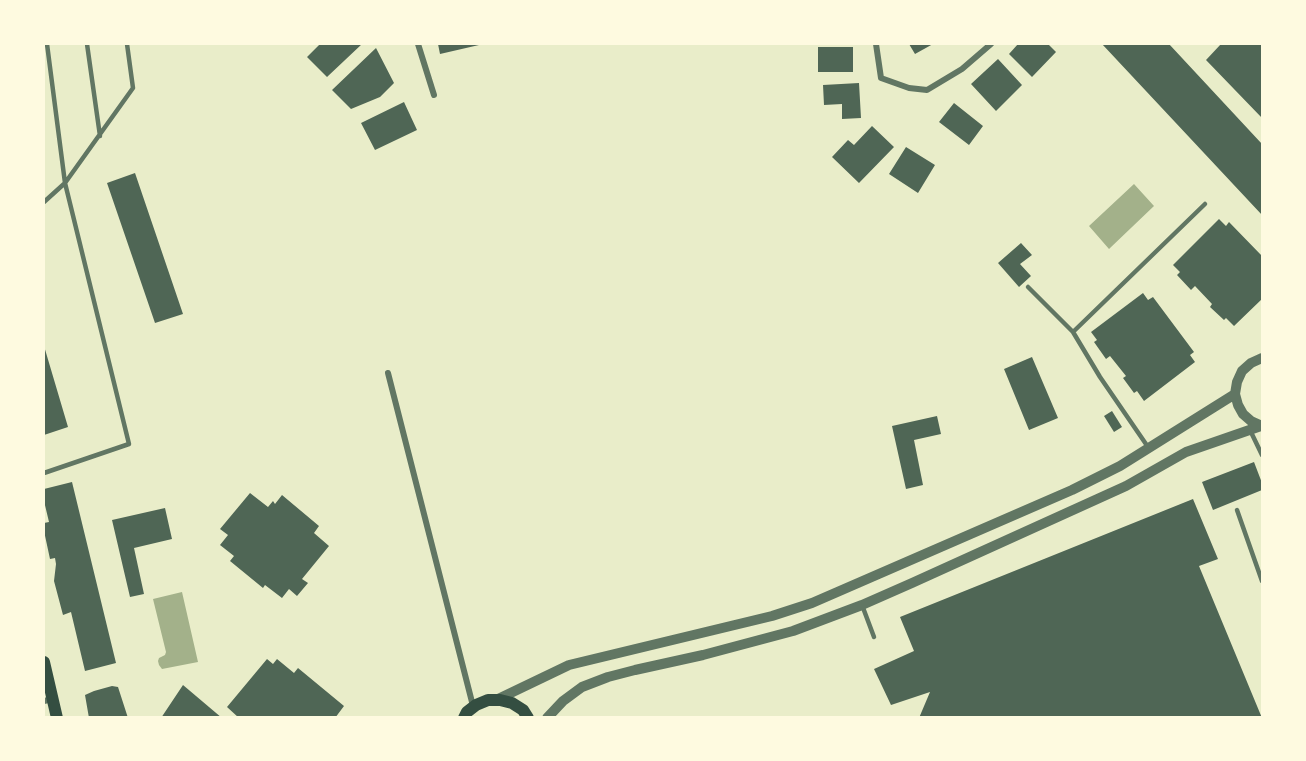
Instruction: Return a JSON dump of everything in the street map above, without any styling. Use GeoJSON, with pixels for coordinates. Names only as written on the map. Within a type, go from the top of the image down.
{"type":"FeatureCollection","features":[{"type":"Feature","properties":{"kind":"main road"},"geometry":{"type":"LineString","coordinates":[[44,662],[48,700],[57,717]]}},
{"type":"Feature","properties":{"kind":"main road"},"geometry":{"type":"LineString","coordinates":[[466,714],[488,700],[496,700],[512,703],[523,710],[528,717]]}},
{"type":"Feature","properties":{"kind":"street"},"geometry":{"type":"LineString","coordinates":[[418,44],[434,95]]}},
{"type":"Feature","properties":{"kind":"street"},"geometry":{"type":"LineString","coordinates":[[876,44],[881,78],[909,88],[927,90],[962,69],[991,44]]}},
{"type":"Feature","properties":{"kind":"street"},"geometry":{"type":"LineString","coordinates":[[1258,427],[1243,414],[1235,394],[1242,371],[1251,363],[1263,358]]}},
{"type":"Feature","properties":{"kind":"street"},"geometry":{"type":"LineString","coordinates":[[388,373],[466,714]]}},
{"type":"Feature","properties":{"kind":"street"},"geometry":{"type":"LineString","coordinates":[[496,700],[569,665],[772,616],[812,603],[1072,490],[1120,466],[1235,394]]}},
{"type":"Feature","properties":{"kind":"street"},"geometry":{"type":"LineString","coordinates":[[547,717],[582,687],[608,677],[794,631],[862,605],[1126,486],[1186,452],[1258,427]]}},
{"type":"Feature","properties":{"kind":"lane"},"geometry":{"type":"LineString","coordinates":[[44,473],[129,444],[65,183],[47,44]]}},
{"type":"Feature","properties":{"kind":"lane"},"geometry":{"type":"LineString","coordinates":[[87,44],[100,136]]}},
{"type":"Feature","properties":{"kind":"lane"},"geometry":{"type":"LineString","coordinates":[[44,202],[65,183],[133,88],[127,44]]}},
{"type":"Feature","properties":{"kind":"lane"},"geometry":{"type":"LineString","coordinates":[[1073,332],[1205,204]]}},
{"type":"Feature","properties":{"kind":"lane"},"geometry":{"type":"LineString","coordinates":[[1028,287],[1073,332],[1100,377],[1149,448]]}},
{"type":"Feature","properties":{"kind":"lane"},"geometry":{"type":"LineString","coordinates":[[1258,427],[1263,455]]}},
{"type":"Feature","properties":{"kind":"lane"},"geometry":{"type":"LineString","coordinates":[[1237,510],[1263,580]]}},
{"type":"Feature","properties":{"kind":"lane"},"geometry":{"type":"LineString","coordinates":[[862,605],[874,637]]}},
{"type":"Feature","properties":{"kind":"shaded area"},"geometry":{"type":"Polygon","coordinates":[[[1134,184],[1154,206],[1109,249],[1089,226],[1134,184]]]}},
{"type":"Feature","properties":{"kind":"shaded area"},"geometry":{"type":"Polygon","coordinates":[[[182,592],[198,662],[162,669],[158,661],[166,652],[153,599],[182,592]]]}},
{"type":"Feature","properties":{"kind":"building"},"geometry":{"type":"Polygon","coordinates":[[[320,44],[362,44],[327,77],[307,57],[320,44]]]}},
{"type":"Feature","properties":{"kind":"building"},"geometry":{"type":"Polygon","coordinates":[[[438,44],[479,44],[479,45],[440,54],[438,44]]]}},
{"type":"Feature","properties":{"kind":"building"},"geometry":{"type":"Polygon","coordinates":[[[909,44],[933,44],[915,54],[909,44]]]}},
{"type":"Feature","properties":{"kind":"building"},"geometry":{"type":"Polygon","coordinates":[[[1018,44],[1048,44],[1056,52],[1032,77],[1009,54],[1018,44]]]}},
{"type":"Feature","properties":{"kind":"building"},"geometry":{"type":"Polygon","coordinates":[[[1102,44],[1169,44],[1262,144],[1262,215],[1102,44]]]}},
{"type":"Feature","properties":{"kind":"building"},"geometry":{"type":"Polygon","coordinates":[[[1221,44],[1262,44],[1262,118],[1206,60],[1221,44]]]}},
{"type":"Feature","properties":{"kind":"building"},"geometry":{"type":"Polygon","coordinates":[[[818,47],[853,47],[853,72],[818,72],[818,47]]]}},
{"type":"Feature","properties":{"kind":"building"},"geometry":{"type":"Polygon","coordinates":[[[376,48],[394,83],[380,97],[351,109],[332,90],[376,48]]]}},
{"type":"Feature","properties":{"kind":"building"},"geometry":{"type":"Polygon","coordinates":[[[998,59],[1022,85],[996,111],[971,84],[998,59]]]}},
{"type":"Feature","properties":{"kind":"building"},"geometry":{"type":"Polygon","coordinates":[[[859,83],[861,118],[842,119],[842,104],[824,105],[823,85],[859,83]]]}},
{"type":"Feature","properties":{"kind":"building"},"geometry":{"type":"Polygon","coordinates":[[[404,102],[417,130],[375,150],[361,123],[404,102]]]}},
{"type":"Feature","properties":{"kind":"building"},"geometry":{"type":"Polygon","coordinates":[[[954,103],[983,126],[969,145],[939,122],[954,103]]]}},
{"type":"Feature","properties":{"kind":"building"},"geometry":{"type":"Polygon","coordinates":[[[872,126],[894,147],[859,183],[832,157],[848,140],[854,145],[872,126]]]}},
{"type":"Feature","properties":{"kind":"building"},"geometry":{"type":"Polygon","coordinates":[[[906,147],[935,165],[918,193],[889,174],[906,147]]]}},
{"type":"Feature","properties":{"kind":"building"},"geometry":{"type":"Polygon","coordinates":[[[135,173],[183,314],[155,323],[107,183],[135,173]]]}},
{"type":"Feature","properties":{"kind":"building"},"geometry":{"type":"Polygon","coordinates":[[[1219,219],[1226,226],[1229,222],[1262,256],[1262,299],[1234,326],[1210,307],[1212,304],[1195,286],[1191,290],[1177,275],[1180,272],[1173,265],[1219,219]]]}},
{"type":"Feature","properties":{"kind":"building"},"geometry":{"type":"Polygon","coordinates":[[[1021,243],[1032,255],[1020,264],[1031,276],[1019,287],[998,263],[1021,243]]]}},
{"type":"Feature","properties":{"kind":"building"},"geometry":{"type":"Polygon","coordinates":[[[1143,293],[1148,300],[1153,297],[1194,352],[1190,355],[1195,362],[1144,401],[1137,391],[1134,393],[1123,378],[1126,376],[1110,356],[1106,359],[1094,342],[1097,340],[1091,332],[1143,293]]]}},
{"type":"Feature","properties":{"kind":"building"},"geometry":{"type":"Polygon","coordinates":[[[44,346],[68,427],[44,435],[44,346]]]}},
{"type":"Feature","properties":{"kind":"building"},"geometry":{"type":"Polygon","coordinates":[[[1032,357],[1058,418],[1029,430],[1004,369],[1032,357]]]}},
{"type":"Feature","properties":{"kind":"building"},"geometry":{"type":"Polygon","coordinates":[[[1112,411],[1122,427],[1114,432],[1104,416],[1112,411]]]}},
{"type":"Feature","properties":{"kind":"building"},"geometry":{"type":"Polygon","coordinates":[[[937,416],[941,434],[914,440],[923,485],[906,489],[892,426],[937,416]]]}},
{"type":"Feature","properties":{"kind":"building"},"geometry":{"type":"Polygon","coordinates":[[[1254,462],[1262,483],[1262,490],[1213,510],[1202,482],[1254,462]]]}},
{"type":"Feature","properties":{"kind":"building"},"geometry":{"type":"Polygon","coordinates":[[[72,482],[116,663],[85,671],[71,612],[63,615],[54,581],[55,558],[50,559],[44,531],[44,523],[49,522],[44,489],[72,482]]]}},
{"type":"Feature","properties":{"kind":"building"},"geometry":{"type":"Polygon","coordinates":[[[250,493],[268,507],[273,501],[275,504],[282,495],[319,526],[314,533],[329,546],[302,579],[308,583],[297,596],[289,589],[282,598],[265,585],[263,588],[230,561],[234,556],[220,545],[228,535],[220,529],[250,493]]]}},
{"type":"Feature","properties":{"kind":"building"},"geometry":{"type":"Polygon","coordinates":[[[1193,499],[1218,559],[1199,566],[1262,718],[919,718],[930,692],[891,705],[874,669],[914,651],[900,617],[1193,499]]]}},
{"type":"Feature","properties":{"kind":"building"},"geometry":{"type":"Polygon","coordinates":[[[165,508],[172,539],[134,548],[144,594],[130,597],[112,520],[165,508]]]}},
{"type":"Feature","properties":{"kind":"building"},"geometry":{"type":"Polygon","coordinates":[[[267,659],[273,664],[277,659],[294,673],[298,668],[344,706],[335,718],[239,718],[227,707],[267,659]]]}},
{"type":"Feature","properties":{"kind":"building"},"geometry":{"type":"Polygon","coordinates":[[[183,685],[222,718],[161,718],[183,685]]]}},
{"type":"Feature","properties":{"kind":"building"},"geometry":{"type":"Polygon","coordinates":[[[112,686],[118,687],[128,718],[89,718],[85,695],[112,686]]]}}]}
